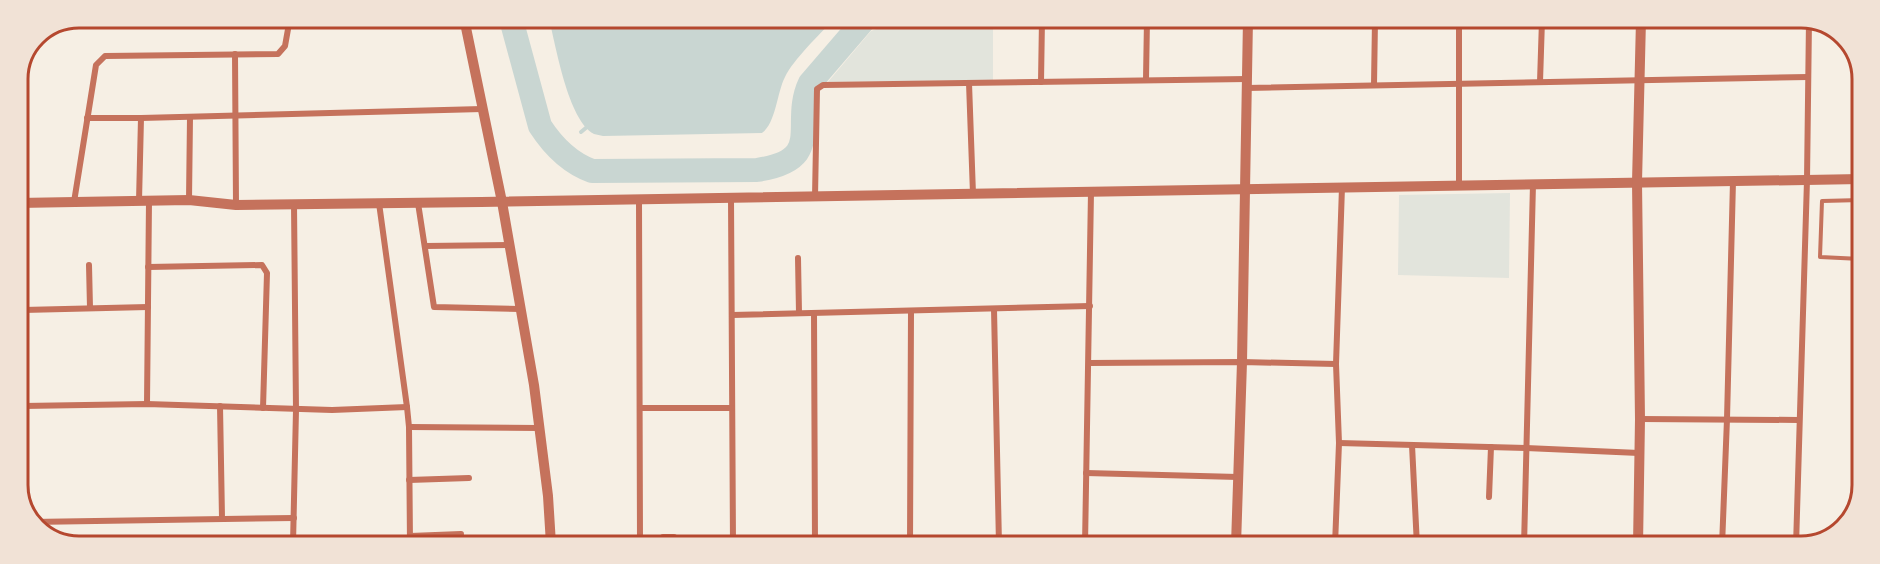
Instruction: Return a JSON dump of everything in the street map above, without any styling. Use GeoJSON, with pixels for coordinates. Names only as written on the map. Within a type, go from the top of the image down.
{"type":"FeatureCollection","features":[{"type":"Feature","properties":{"kind":"street"},"geometry":{"type":"LineString","coordinates":[[74,202],[96,65],[105,56],[278,54],[285,46],[288,28]]}},
{"type":"Feature","properties":{"kind":"street"},"geometry":{"type":"LineString","coordinates":[[465,28],[502,202],[520,309],[548,496],[550,536]]}},
{"type":"Feature","properties":{"kind":"street"},"geometry":{"type":"LineString","coordinates":[[1041,82],[1042,28]]}},
{"type":"Feature","properties":{"kind":"street"},"geometry":{"type":"LineString","coordinates":[[1146,79],[1147,28]]}},
{"type":"Feature","properties":{"kind":"street"},"geometry":{"type":"LineString","coordinates":[[1236,536],[1248,28]]}},
{"type":"Feature","properties":{"kind":"street"},"geometry":{"type":"LineString","coordinates":[[1374,86],[1375,28]]}},
{"type":"Feature","properties":{"kind":"street"},"geometry":{"type":"LineString","coordinates":[[1459,28],[1459,185]]}},
{"type":"Feature","properties":{"kind":"street"},"geometry":{"type":"LineString","coordinates":[[1540,82],[1542,28]]}},
{"type":"Feature","properties":{"kind":"street"},"geometry":{"type":"LineString","coordinates":[[1638,536],[1640,419],[1637,182],[1641,28]]}},
{"type":"Feature","properties":{"kind":"street"},"geometry":{"type":"LineString","coordinates":[[1796,536],[1807,180],[1809,29]]}},
{"type":"Feature","properties":{"kind":"street"},"geometry":{"type":"LineString","coordinates":[[235,54],[237,205]]}},
{"type":"Feature","properties":{"kind":"street"},"geometry":{"type":"LineString","coordinates":[[815,197],[817,90],[823,85],[1146,79],[1374,86],[1808,77]]}},
{"type":"Feature","properties":{"kind":"street"},"geometry":{"type":"LineString","coordinates":[[969,83],[973,194]]}},
{"type":"Feature","properties":{"kind":"street"},"geometry":{"type":"LineString","coordinates":[[87,118],[482,109]]}},
{"type":"Feature","properties":{"kind":"street"},"geometry":{"type":"LineString","coordinates":[[189,200],[190,117]]}},
{"type":"Feature","properties":{"kind":"street"},"geometry":{"type":"LineString","coordinates":[[141,118],[148,267],[147,404]]}},
{"type":"Feature","properties":{"kind":"street"},"geometry":{"type":"LineString","coordinates":[[28,203],[189,200],[237,205],[502,202],[1851,179]]}},
{"type":"Feature","properties":{"kind":"street"},"geometry":{"type":"LineString","coordinates":[[1722,536],[1733,181]]}},
{"type":"Feature","properties":{"kind":"street"},"geometry":{"type":"LineString","coordinates":[[1524,536],[1533,184]]}},
{"type":"Feature","properties":{"kind":"street"},"geometry":{"type":"LineString","coordinates":[[1335,536],[1339,443],[1336,364],[1342,188]]}},
{"type":"Feature","properties":{"kind":"street"},"geometry":{"type":"LineString","coordinates":[[1085,536],[1091,192]]}},
{"type":"Feature","properties":{"kind":"street"},"geometry":{"type":"LineString","coordinates":[[731,198],[733,536]]}},
{"type":"Feature","properties":{"kind":"street"},"geometry":{"type":"LineString","coordinates":[[639,200],[640,536]]}},
{"type":"Feature","properties":{"kind":"street"},"geometry":{"type":"LineString","coordinates":[[379,203],[409,427],[410,536],[461,534]]}},
{"type":"Feature","properties":{"kind":"street"},"geometry":{"type":"LineString","coordinates":[[418,203],[434,307],[520,309]]}},
{"type":"Feature","properties":{"kind":"street"},"geometry":{"type":"LineString","coordinates":[[293,536],[296,410],[294,204]]}},
{"type":"Feature","properties":{"kind":"street"},"geometry":{"type":"LineString","coordinates":[[425,246],[509,245]]}},
{"type":"Feature","properties":{"kind":"street"},"geometry":{"type":"LineString","coordinates":[[798,258],[799,313]]}},
{"type":"Feature","properties":{"kind":"street"},"geometry":{"type":"LineString","coordinates":[[148,267],[262,265],[267,273],[263,408]]}},
{"type":"Feature","properties":{"kind":"street"},"geometry":{"type":"LineString","coordinates":[[88,266],[90,308]]}},
{"type":"Feature","properties":{"kind":"street"},"geometry":{"type":"LineString","coordinates":[[732,315],[1090,306]]}},
{"type":"Feature","properties":{"kind":"street"},"geometry":{"type":"LineString","coordinates":[[29,310],[148,307]]}},
{"type":"Feature","properties":{"kind":"street"},"geometry":{"type":"LineString","coordinates":[[994,309],[999,536]]}},
{"type":"Feature","properties":{"kind":"street"},"geometry":{"type":"LineString","coordinates":[[910,536],[911,311]]}},
{"type":"Feature","properties":{"kind":"street"},"geometry":{"type":"LineString","coordinates":[[814,313],[815,536]]}},
{"type":"Feature","properties":{"kind":"street"},"geometry":{"type":"LineString","coordinates":[[1089,363],[1336,364]]}},
{"type":"Feature","properties":{"kind":"street"},"geometry":{"type":"LineString","coordinates":[[29,406],[147,404],[296,410],[407,407]]}},
{"type":"Feature","properties":{"kind":"street"},"geometry":{"type":"LineString","coordinates":[[220,406],[222,518]]}},
{"type":"Feature","properties":{"kind":"street"},"geometry":{"type":"LineString","coordinates":[[640,408],[732,408]]}},
{"type":"Feature","properties":{"kind":"street"},"geometry":{"type":"LineString","coordinates":[[1640,419],[1799,420]]}},
{"type":"Feature","properties":{"kind":"street"},"geometry":{"type":"LineString","coordinates":[[409,427],[539,428]]}},
{"type":"Feature","properties":{"kind":"street"},"geometry":{"type":"LineString","coordinates":[[1339,443],[1639,453]]}},
{"type":"Feature","properties":{"kind":"street"},"geometry":{"type":"LineString","coordinates":[[1412,445],[1417,536]]}},
{"type":"Feature","properties":{"kind":"street"},"geometry":{"type":"LineString","coordinates":[[1489,496],[1491,447]]}},
{"type":"Feature","properties":{"kind":"street"},"geometry":{"type":"LineString","coordinates":[[1086,473],[1238,477]]}},
{"type":"Feature","properties":{"kind":"street"},"geometry":{"type":"LineString","coordinates":[[409,480],[469,478]]}},
{"type":"Feature","properties":{"kind":"street"},"geometry":{"type":"LineString","coordinates":[[44,522],[294,518]]}},
{"type":"Feature","properties":{"kind":"lane"},"geometry":{"type":"LineString","coordinates":[[1851,200],[1822,201],[1820,258],[1851,259]]}},
{"type":"Feature","properties":{"kind":"shaded area"},"geometry":{"type":"Polygon","coordinates":[[[551,28],[825,28],[789,70],[782,83],[770,122],[762,133],[603,136],[594,134],[577,114],[559,64],[551,28]]]}},
{"type":"Feature","properties":{"kind":"shaded area"},"geometry":{"type":"Polygon","coordinates":[[[879,28],[993,28],[993,80],[828,82],[871,31],[879,28]]]}},
{"type":"Feature","properties":{"kind":"shaded area"},"geometry":{"type":"Polygon","coordinates":[[[1510,193],[1509,278],[1398,275],[1399,195],[1510,193]]]}},
{"type":"Feature","properties":{"kind":"waterway"},"geometry":{"type":"LineString","coordinates":[[513,28],[540,126],[563,153],[592,171],[757,170],[779,165],[792,158],[799,149],[802,138],[805,98],[810,83],[857,28]]}},
{"type":"Feature","properties":{"kind":"waterway"},"geometry":{"type":"LineString","coordinates":[[581,132],[587,127]]}},
{"type":"Feature","properties":{"kind":"waterway"},"geometry":{"type":"LineString","coordinates":[[562,152],[568,147]]}}]}
